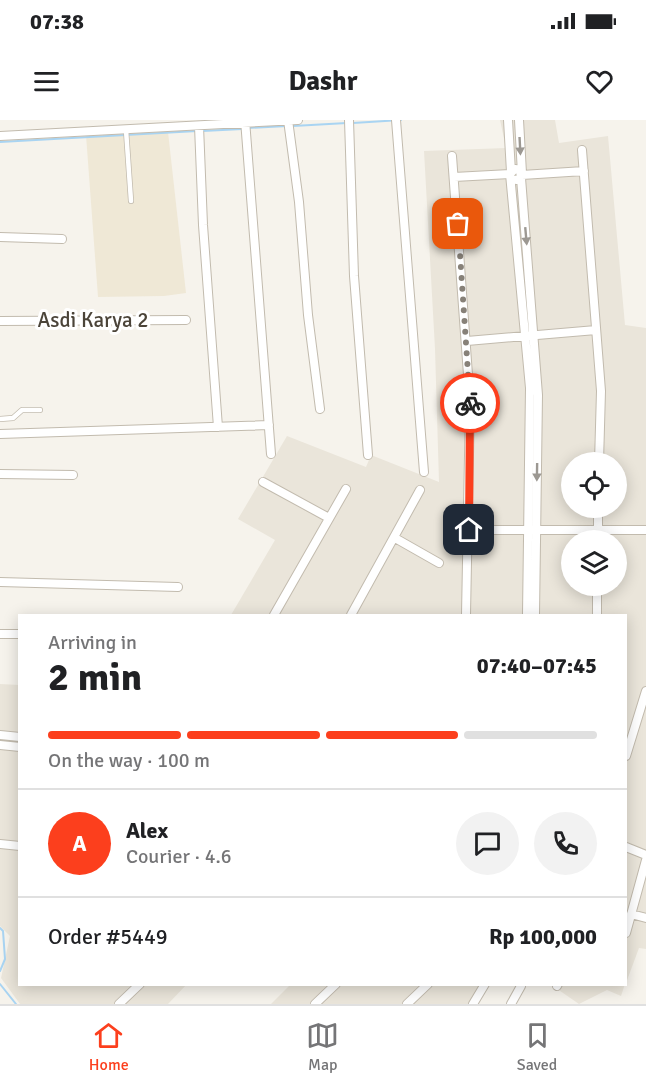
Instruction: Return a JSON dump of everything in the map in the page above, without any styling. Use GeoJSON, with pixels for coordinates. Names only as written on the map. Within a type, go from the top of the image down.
{"type":"FeatureCollection","features":[{"type":"Feature","properties":{"kind":"street"},"geometry":{"type":"LineString","coordinates":[[0,136],[126,134],[158,124],[199,130],[288,123],[298,120]]}},
{"type":"Feature","properties":{"kind":"street"},"geometry":{"type":"LineString","coordinates":[[508,120],[516,175],[529,334],[533,447],[532,530],[527,614]]}},
{"type":"Feature","properties":{"kind":"street"},"geometry":{"type":"LineString","coordinates":[[516,175],[519,120]]}},
{"type":"Feature","properties":{"kind":"street"},"geometry":{"type":"LineString","coordinates":[[396,121],[424,472]]}},
{"type":"Feature","properties":{"kind":"street"},"geometry":{"type":"LineString","coordinates":[[349,122],[354,276],[368,455]]}},
{"type":"Feature","properties":{"kind":"street"},"geometry":{"type":"LineString","coordinates":[[288,123],[299,202],[308,315],[320,410]]}},
{"type":"Feature","properties":{"kind":"street"},"geometry":{"type":"LineString","coordinates":[[246,125],[271,454]]}},
{"type":"Feature","properties":{"kind":"street"},"geometry":{"type":"LineString","coordinates":[[199,130],[203,225],[218,427]]}},
{"type":"Feature","properties":{"kind":"street"},"geometry":{"type":"LineString","coordinates":[[582,150],[601,391],[599,452]]}},
{"type":"Feature","properties":{"kind":"street"},"geometry":{"type":"LineString","coordinates":[[452,156],[470,402],[466,614]]}},
{"type":"Feature","properties":{"kind":"street"},"geometry":{"type":"LineString","coordinates":[[454,177],[584,171]]}},
{"type":"Feature","properties":{"kind":"street"},"geometry":{"type":"LineString","coordinates":[[0,237],[62,239]]}},
{"type":"Feature","properties":{"kind":"street","name":"Asdi Karya 2"},"geometry":{"type":"LineString","coordinates":[[0,321],[186,320]]}},
{"type":"Feature","properties":{"kind":"street"},"geometry":{"type":"LineString","coordinates":[[467,341],[596,330]]}},
{"type":"Feature","properties":{"kind":"street"},"geometry":{"type":"LineString","coordinates":[[0,434],[269,425]]}},
{"type":"Feature","properties":{"kind":"street"},"geometry":{"type":"LineString","coordinates":[[0,474],[73,475]]}},
{"type":"Feature","properties":{"kind":"street"},"geometry":{"type":"LineString","coordinates":[[263,482],[329,518]]}},
{"type":"Feature","properties":{"kind":"street"},"geometry":{"type":"LineString","coordinates":[[275,614],[346,489]]}},
{"type":"Feature","properties":{"kind":"street"},"geometry":{"type":"LineString","coordinates":[[352,614],[420,490]]}},
{"type":"Feature","properties":{"kind":"street"},"geometry":{"type":"LineString","coordinates":[[598,518],[598,530]]}},
{"type":"Feature","properties":{"kind":"street"},"geometry":{"type":"LineString","coordinates":[[469,530],[561,530]]}},
{"type":"Feature","properties":{"kind":"street"},"geometry":{"type":"LineString","coordinates":[[532,530],[535,614]]}},
{"type":"Feature","properties":{"kind":"street"},"geometry":{"type":"LineString","coordinates":[[627,530],[646,530]]}},
{"type":"Feature","properties":{"kind":"street"},"geometry":{"type":"LineString","coordinates":[[395,538],[439,563]]}},
{"type":"Feature","properties":{"kind":"street"},"geometry":{"type":"LineString","coordinates":[[0,582],[178,587]]}},
{"type":"Feature","properties":{"kind":"street"},"geometry":{"type":"LineString","coordinates":[[597,596],[597,614]]}},
{"type":"Feature","properties":{"kind":"street"},"geometry":{"type":"LineString","coordinates":[[0,633],[18,634]]}},
{"type":"Feature","properties":{"kind":"street"},"geometry":{"type":"LineString","coordinates":[[627,753],[646,691]]}},
{"type":"Feature","properties":{"kind":"street"},"geometry":{"type":"LineString","coordinates":[[0,735],[18,737]]}},
{"type":"Feature","properties":{"kind":"street"},"geometry":{"type":"LineString","coordinates":[[0,745],[18,747]]}},
{"type":"Feature","properties":{"kind":"street"},"geometry":{"type":"LineString","coordinates":[[0,843],[18,846]]}},
{"type":"Feature","properties":{"kind":"street"},"geometry":{"type":"LineString","coordinates":[[627,847],[643,852]]}},
{"type":"Feature","properties":{"kind":"street"},"geometry":{"type":"LineString","coordinates":[[627,929],[645,865]]}},
{"type":"Feature","properties":{"kind":"street"},"geometry":{"type":"LineString","coordinates":[[631,914],[646,918]]}},
{"type":"Feature","properties":{"kind":"street"},"geometry":{"type":"LineString","coordinates":[[119,1004],[138,986]]}},
{"type":"Feature","properties":{"kind":"street"},"geometry":{"type":"LineString","coordinates":[[315,1004],[334,986]]}},
{"type":"Feature","properties":{"kind":"street"},"geometry":{"type":"LineString","coordinates":[[413,1002],[426,986]]}},
{"type":"Feature","properties":{"kind":"street"},"geometry":{"type":"LineString","coordinates":[[472,1004],[484,986]]}},
{"type":"Feature","properties":{"kind":"street"},"geometry":{"type":"LineString","coordinates":[[511,1004],[521,986]]}},
{"type":"Feature","properties":{"kind":"lane"},"geometry":{"type":"LineString","coordinates":[[126,134],[131,201]]}},
{"type":"Feature","properties":{"kind":"lane"},"geometry":{"type":"LineString","coordinates":[[0,419],[13,418],[21,410],[40,410]]}},
{"type":"Feature","properties":{"kind":"shaded area"},"geometry":{"type":"Polygon","coordinates":[[[500,120],[555,120],[559,143],[608,136],[625,325],[646,328],[646,949],[639,948],[627,980],[627,614],[232,614],[275,540],[238,519],[287,436],[366,467],[371,455],[439,482],[435,349],[424,151],[506,148],[500,120]]]}},
{"type":"Feature","properties":{"kind":"shaded area"},"geometry":{"type":"Polygon","coordinates":[[[168,132],[186,293],[164,296],[98,297],[86,135],[168,132]]]}},
{"type":"Feature","properties":{"kind":"shaded area"},"geometry":{"type":"Polygon","coordinates":[[[0,684],[18,685],[18,986],[185,986],[168,1004],[20,1004],[1,978],[10,936],[0,926],[0,684]]]}},
{"type":"Feature","properties":{"kind":"shaded area"},"geometry":{"type":"Polygon","coordinates":[[[289,986],[481,986],[471,1004],[271,1004],[289,986]]]}},
{"type":"Feature","properties":{"kind":"shaded area"},"geometry":{"type":"Polygon","coordinates":[[[553,986],[624,986],[621,996],[607,990],[579,1004],[553,986]]]}},
{"type":"Feature","properties":{"kind":"waterway"},"geometry":{"type":"LineString","coordinates":[[353,123],[401,120]]}},
{"type":"Feature","properties":{"kind":"waterway"},"geometry":{"type":"LineString","coordinates":[[293,126],[347,123]]}},
{"type":"Feature","properties":{"kind":"waterway"},"geometry":{"type":"LineString","coordinates":[[248,128],[287,126]]}},
{"type":"Feature","properties":{"kind":"waterway"},"geometry":{"type":"LineString","coordinates":[[203,131],[242,129]]}},
{"type":"Feature","properties":{"kind":"waterway"},"geometry":{"type":"LineString","coordinates":[[0,142],[197,131]]}},
{"type":"Feature","properties":{"kind":"waterway"},"geometry":{"type":"LineString","coordinates":[[0,928],[3,931],[5,959],[0,971]]}},
{"type":"Feature","properties":{"kind":"waterway"},"geometry":{"type":"LineString","coordinates":[[0,984],[16,1004]]}},
{"type":"Feature","properties":{"kind":"way so far"},"geometry":{"type":"LineString","coordinates":[[458,224],[470,403]]}},
{"type":"Feature","properties":{"kind":"route"},"geometry":{"type":"LineString","coordinates":[[469,530],[470,403]]}}]}
